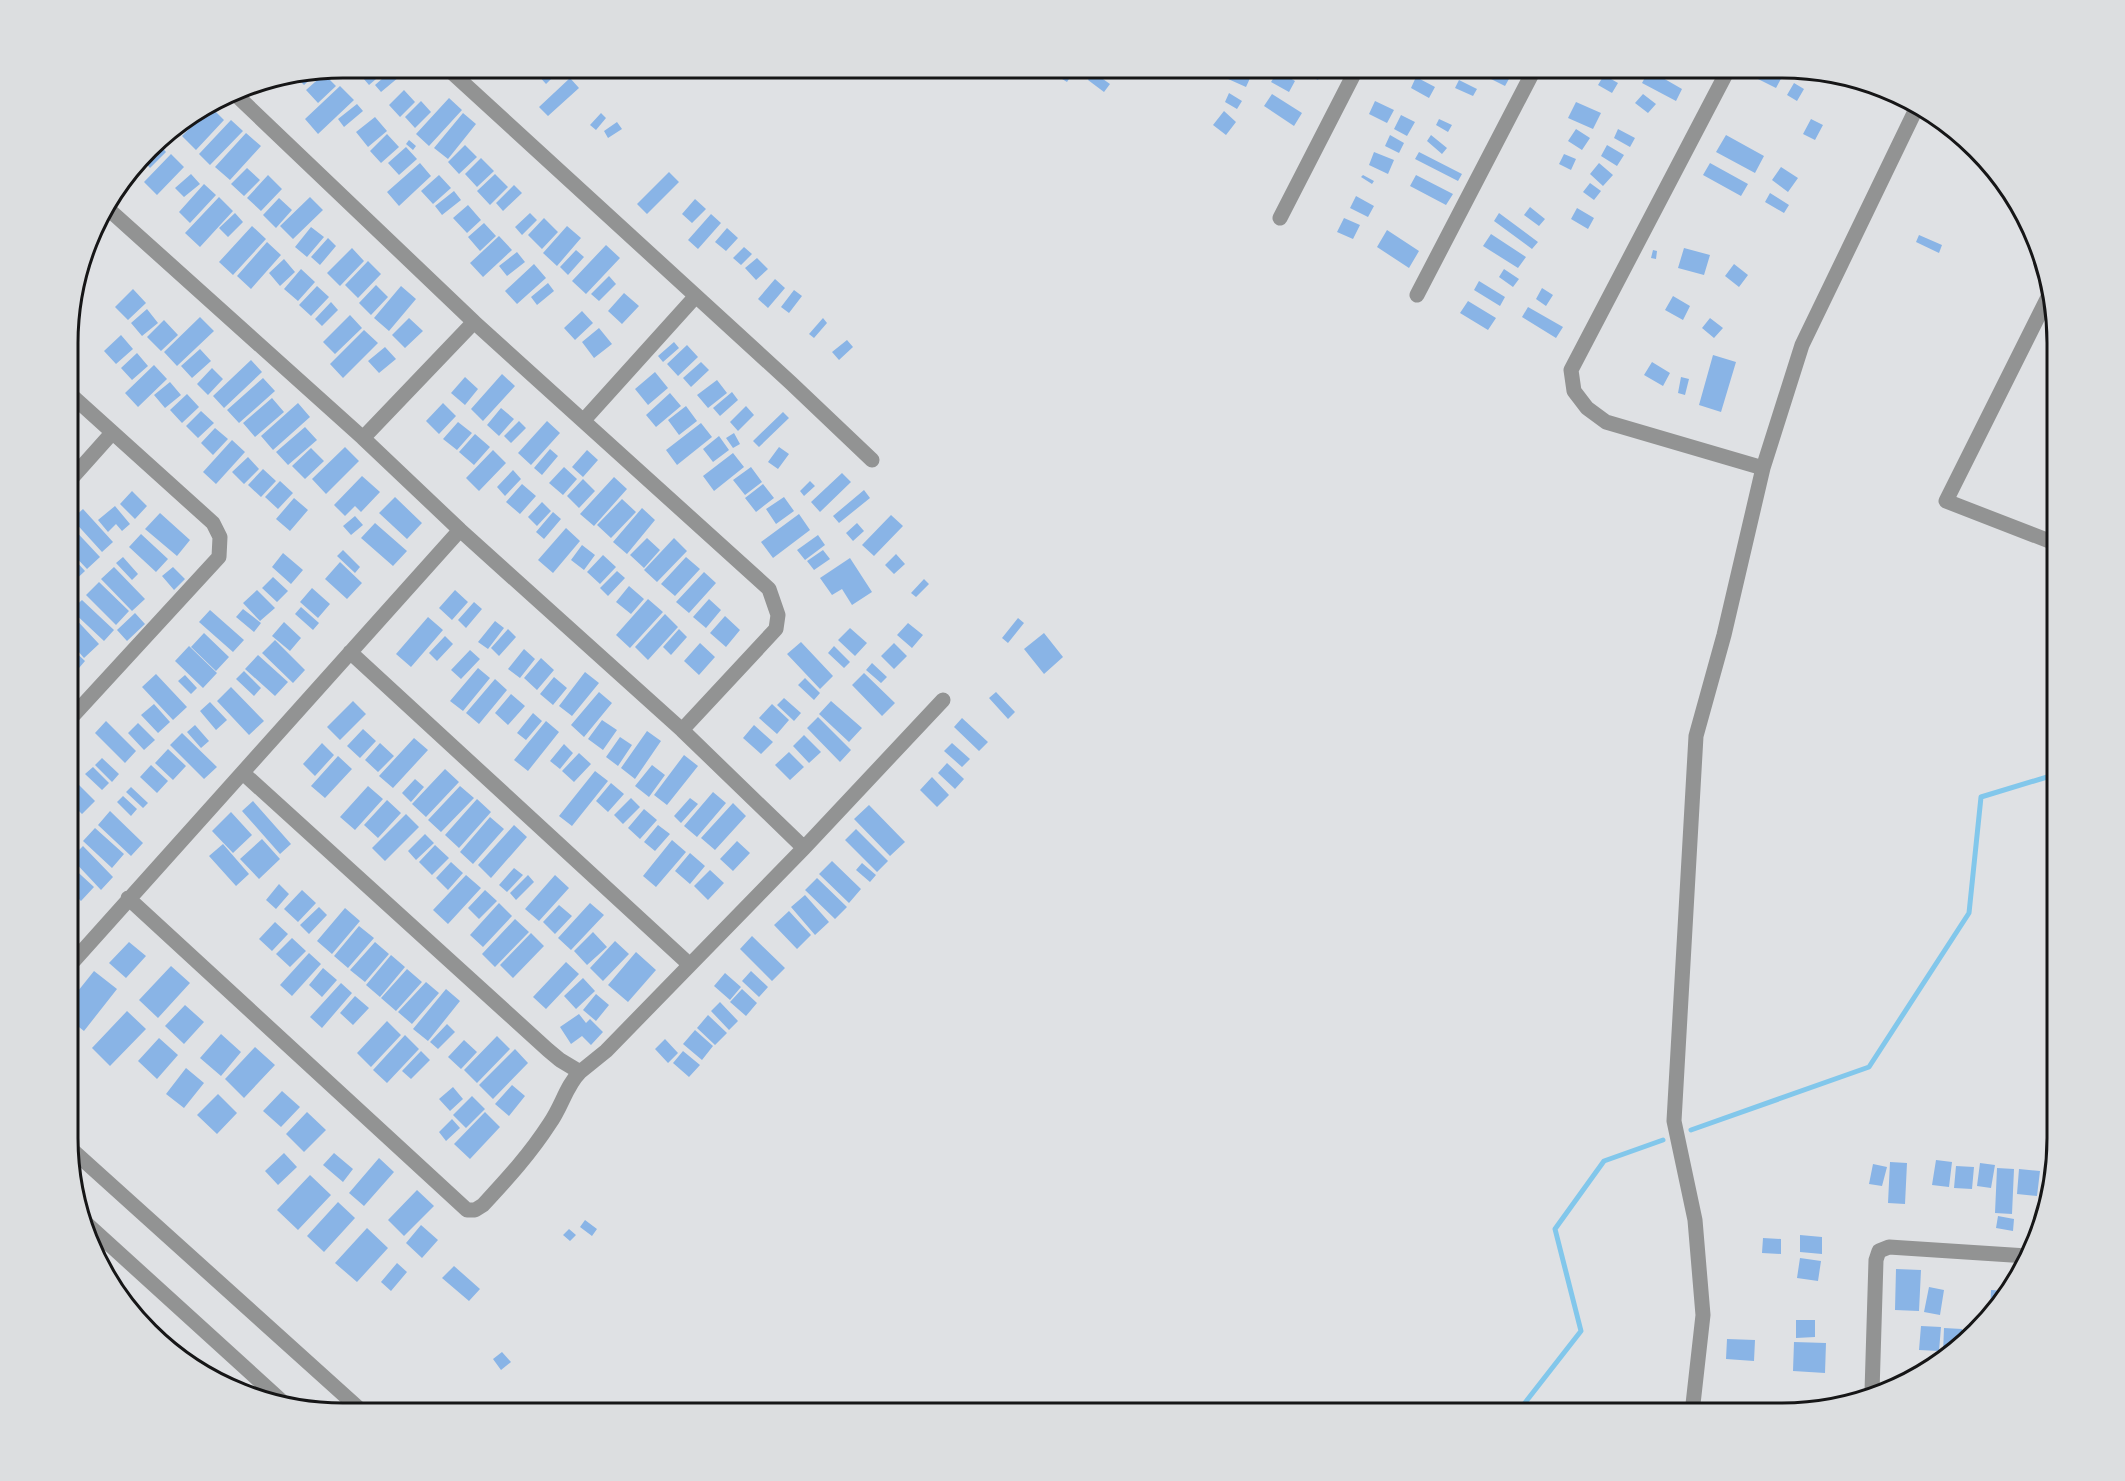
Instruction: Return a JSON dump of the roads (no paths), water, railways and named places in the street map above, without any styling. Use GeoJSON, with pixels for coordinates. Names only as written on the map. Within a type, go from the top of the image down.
{"type":"FeatureCollection","features":[{"type":"Feature","properties":{"kind":"street"},"geometry":{"type":"LineString","coordinates":[[458,78],[872,460]]}},
{"type":"Feature","properties":{"kind":"street"},"geometry":{"type":"LineString","coordinates":[[1280,218],[1353,78]]}},
{"type":"Feature","properties":{"kind":"street"},"geometry":{"type":"LineString","coordinates":[[1417,295],[1530,78]]}},
{"type":"Feature","properties":{"kind":"street"},"geometry":{"type":"LineString","coordinates":[[1724,78],[1571,370],[1574,391],[1587,408],[1606,422],[1763,468]]}},
{"type":"Feature","properties":{"kind":"street"},"geometry":{"type":"LineString","coordinates":[[239,99],[474,322],[770,589],[778,615],[776,629],[681,730]]}},
{"type":"Feature","properties":{"kind":"street"},"geometry":{"type":"LineString","coordinates":[[1693,1403],[1703,1315],[1695,1220],[1674,1121],[1696,736],[1724,635],[1763,468],[1802,345],[1914,114]]}},
{"type":"Feature","properties":{"kind":"street"},"geometry":{"type":"LineString","coordinates":[[112,213],[363,438],[460,530],[681,730],[804,848]]}},
{"type":"Feature","properties":{"kind":"street"},"geometry":{"type":"LineString","coordinates":[[584,420],[695,297]]}},
{"type":"Feature","properties":{"kind":"street"},"geometry":{"type":"LineString","coordinates":[[2044,304],[1946,501],[2047,540]]}},
{"type":"Feature","properties":{"kind":"street"},"geometry":{"type":"LineString","coordinates":[[363,438],[474,322]]}},
{"type":"Feature","properties":{"kind":"street"},"geometry":{"type":"LineString","coordinates":[[78,401],[213,523],[220,537],[219,556],[78,710]]}},
{"type":"Feature","properties":{"kind":"street"},"geometry":{"type":"LineString","coordinates":[[78,471],[112,433]]}},
{"type":"Feature","properties":{"kind":"street"},"geometry":{"type":"LineString","coordinates":[[78,956],[460,530]]}},
{"type":"Feature","properties":{"kind":"street"},"geometry":{"type":"LineString","coordinates":[[350,652],[690,965]]}},
{"type":"Feature","properties":{"kind":"street"},"geometry":{"type":"LineString","coordinates":[[128,898],[467,1210],[475,1210],[483,1205],[531,1153],[555,1115],[571,1081],[606,1051],[690,965],[943,700]]}},
{"type":"Feature","properties":{"kind":"street"},"geometry":{"type":"LineString","coordinates":[[243,773],[560,1060],[580,1072]]}},
{"type":"Feature","properties":{"kind":"street"},"geometry":{"type":"LineString","coordinates":[[79,1156],[353,1403]]}},
{"type":"Feature","properties":{"kind":"street"},"geometry":{"type":"LineString","coordinates":[[95,1231],[274,1394]]}},
{"type":"Feature","properties":{"kind":"street"},"geometry":{"type":"LineString","coordinates":[[1872,1387],[1876,1260],[1879,1251],[1889,1247],[2020,1256]]}},
{"type":"Feature","properties":{"kind":"waterway"},"geometry":{"type":"LineString","coordinates":[[1691,1130],[1869,1067],[1969,913],[1981,797],[2047,777]]}},
{"type":"Feature","properties":{"kind":"waterway"},"geometry":{"type":"LineString","coordinates":[[1525,1403],[1581,1331],[1555,1229],[1604,1161],[1663,1140]]}}]}
